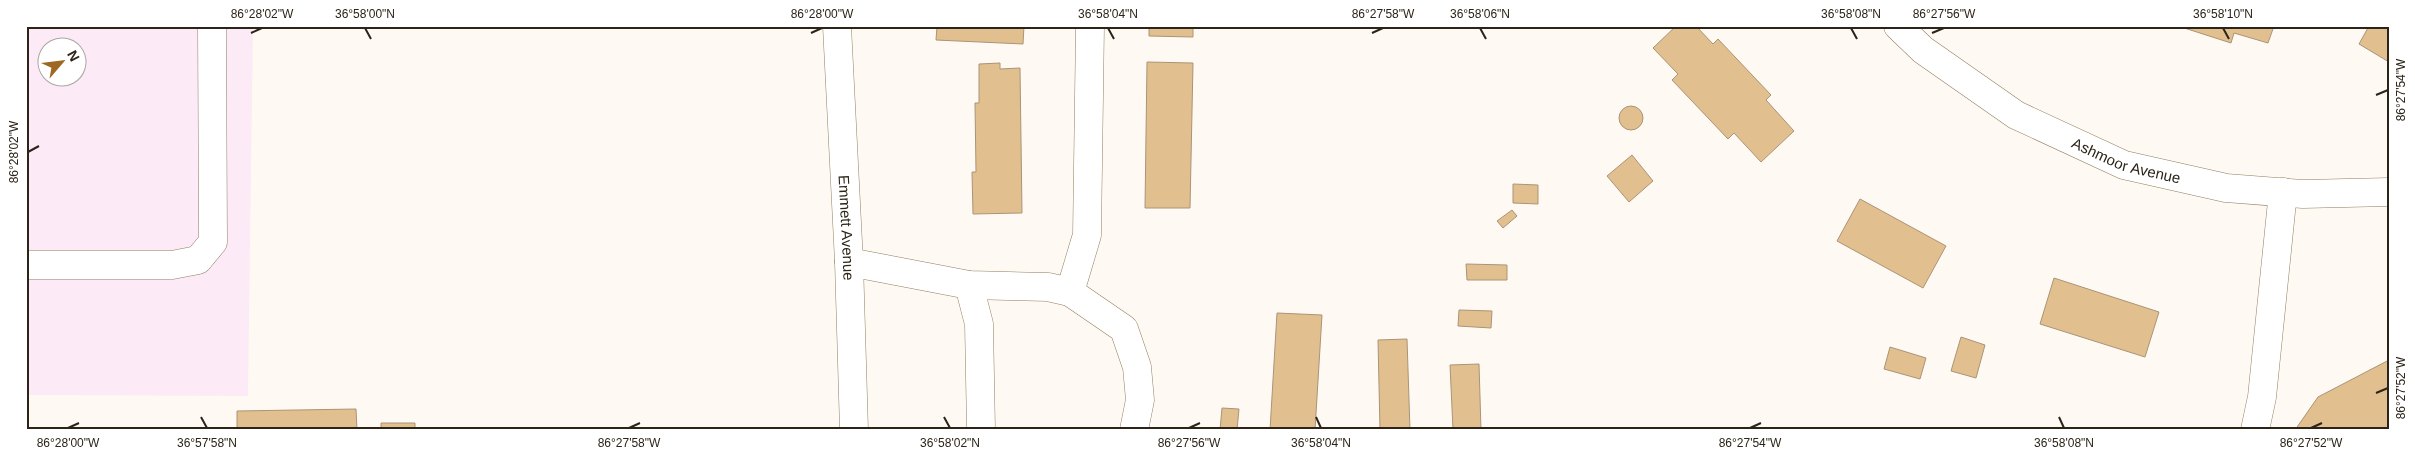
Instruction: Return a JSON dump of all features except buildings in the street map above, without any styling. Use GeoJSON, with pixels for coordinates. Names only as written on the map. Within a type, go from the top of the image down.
{"type":"FeatureCollection","features":[{"type":"Feature","properties":{"kind":"street"},"geometry":{"type":"LineString","coordinates":[[26,265],[172,265],[198,260],[213,242],[212,26]]}},
{"type":"Feature","properties":{"kind":"street","name":"Emmett Avenue"},"geometry":{"type":"LineString","coordinates":[[837,26],[849,262],[854,430]]}},
{"type":"Feature","properties":{"kind":"street"},"geometry":{"type":"LineString","coordinates":[[1070,292],[1088,234],[1090,26]]}},
{"type":"Feature","properties":{"kind":"street","name":"Ashmoor Avenue"},"geometry":{"type":"LineString","coordinates":[[1898,26],[1923,50],[2016,115],[2124,165],[2226,188],[2283,192],[2389,192]]}},
{"type":"Feature","properties":{"kind":"street"},"geometry":{"type":"LineString","coordinates":[[2255,430],[2262,397],[2283,192]]}},
{"type":"Feature","properties":{"kind":"street"},"geometry":{"type":"LineString","coordinates":[[849,262],[970,286],[1048,287],[1070,292],[1124,330],[1137,367],[1140,400],[1134,430]]}},
{"type":"Feature","properties":{"kind":"street"},"geometry":{"type":"LineString","coordinates":[[970,286],[979,324],[981,430]]}},
{"type":"Feature","properties":{"kind":"shaded area"},"geometry":{"type":"Polygon","coordinates":[[[26,26],[253,26],[248,396],[26,395],[26,26]]]}}]}
